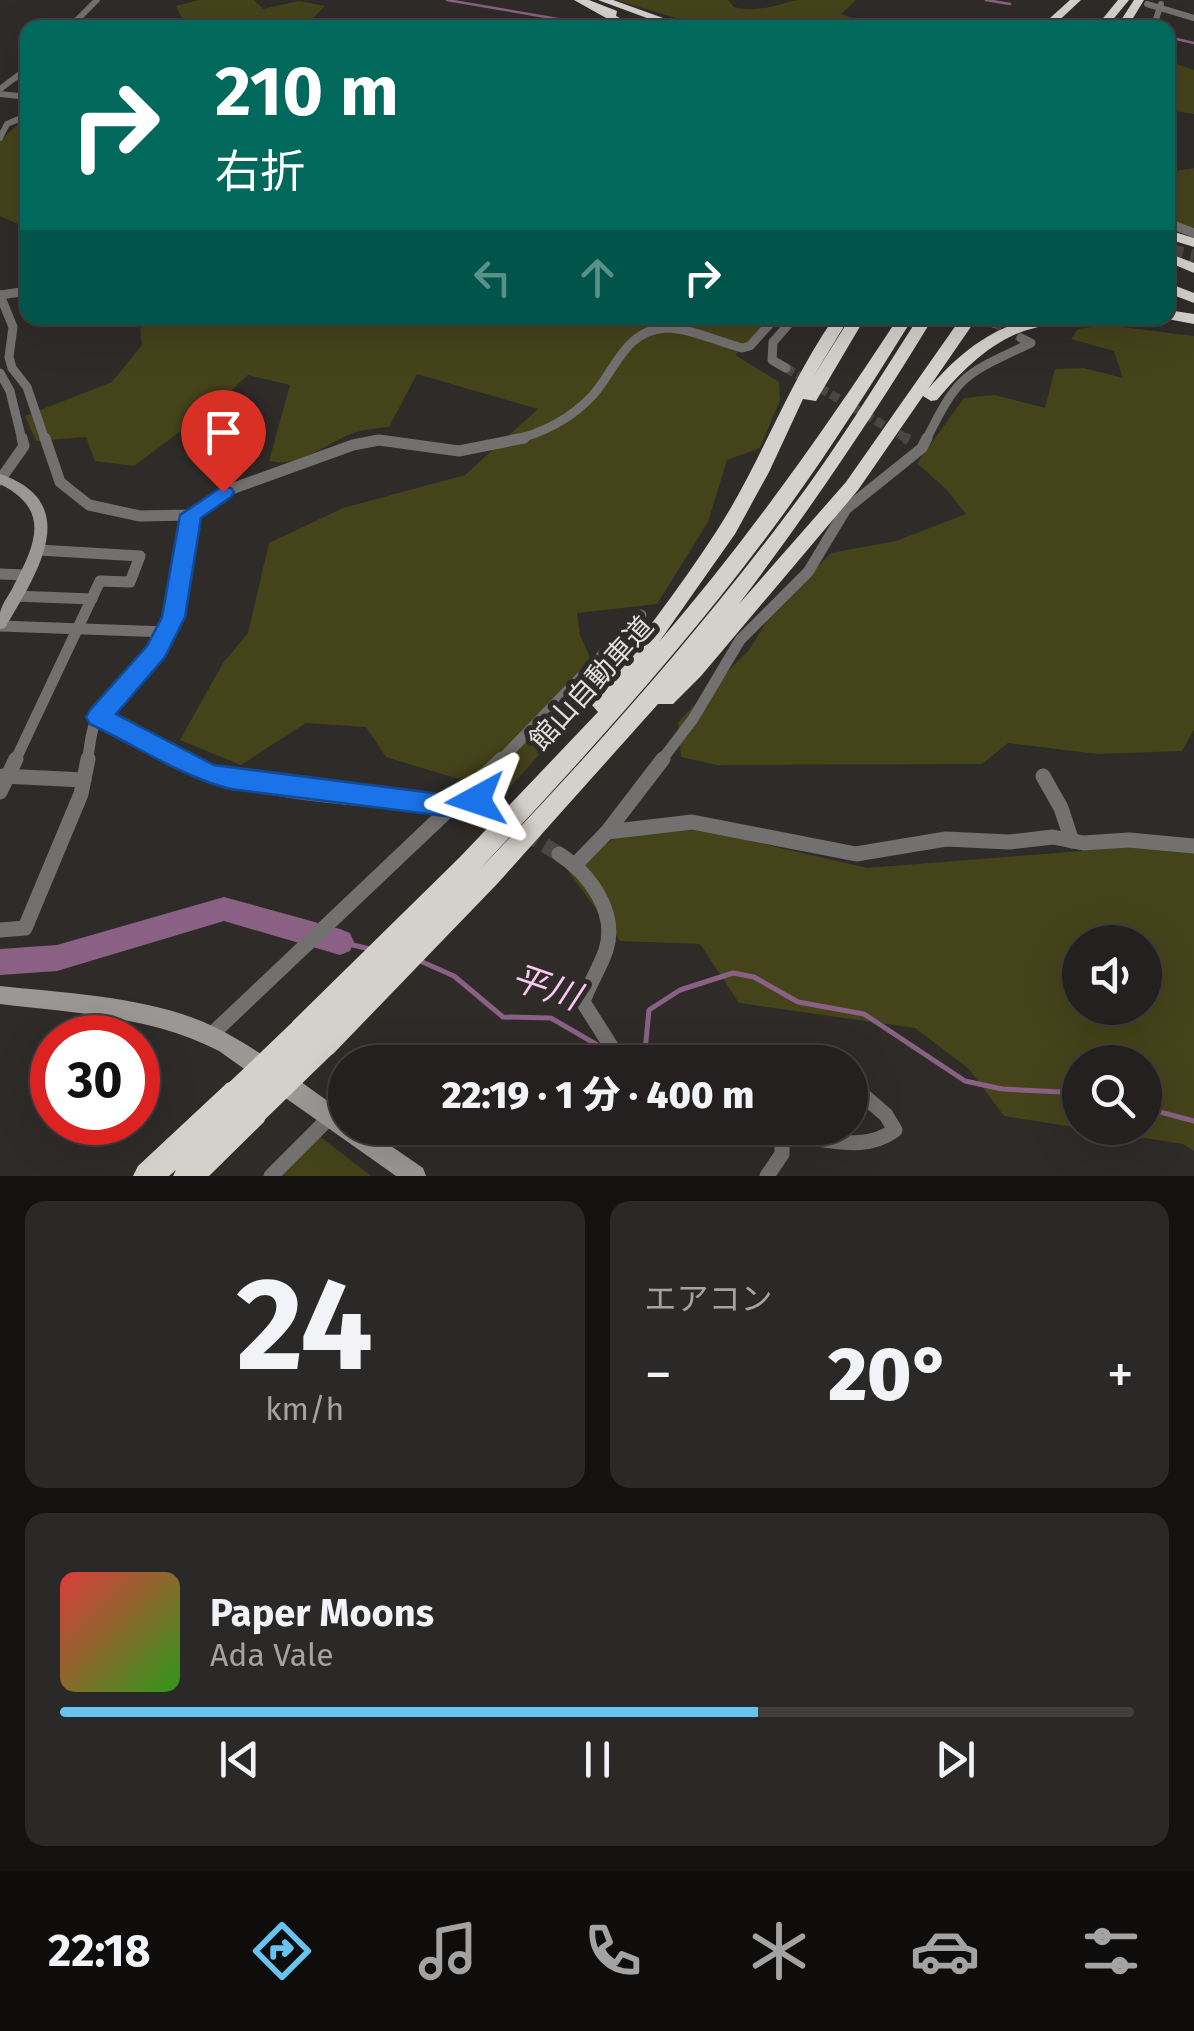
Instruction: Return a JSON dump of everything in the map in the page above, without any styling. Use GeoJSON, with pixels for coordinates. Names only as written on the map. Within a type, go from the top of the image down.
{"type":"FeatureCollection","features":[{"type":"Feature","properties":{"kind":"highway"},"geometry":{"type":"LineString","coordinates":[[569,0],[615,20]]}},
{"type":"Feature","properties":{"kind":"highway"},"geometry":{"type":"LineString","coordinates":[[578,0],[632,20]]}},
{"type":"Feature","properties":{"kind":"highway"},"geometry":{"type":"LineString","coordinates":[[593,0],[647,20]]}},
{"type":"Feature","properties":{"kind":"highway"},"geometry":{"type":"LineString","coordinates":[[602,0],[662,20]]}},
{"type":"Feature","properties":{"kind":"highway"},"geometry":{"type":"LineString","coordinates":[[1053,20],[1076,0]]}},
{"type":"Feature","properties":{"kind":"highway"},"geometry":{"type":"LineString","coordinates":[[1074,20],[1090,0]]}},
{"type":"Feature","properties":{"kind":"highway"},"geometry":{"type":"LineString","coordinates":[[1094,20],[1111,0]]}},
{"type":"Feature","properties":{"kind":"highway"},"geometry":{"type":"LineString","coordinates":[[1107,20],[1124,0]]}},
{"type":"Feature","properties":{"kind":"highway"},"geometry":{"type":"LineString","coordinates":[[725,534],[760,472],[814,358],[835,325]]}},
{"type":"Feature","properties":{"kind":"highway"},"geometry":{"type":"LineString","coordinates":[[569,773],[767,476],[833,352],[852,325]]}},
{"type":"Feature","properties":{"kind":"highway","name":"館山自動車道"},"geometry":{"type":"LineString","coordinates":[[569,773],[636,684],[765,528],[829,440],[901,325]]}},
{"type":"Feature","properties":{"kind":"highway","name":"館山自動車道"},"geometry":{"type":"LineString","coordinates":[[148,1176],[245,1103],[370,981],[569,773],[655,694],[783,534],[847,445],[921,325]]}},
{"type":"Feature","properties":{"kind":"highway"},"geometry":{"type":"LineString","coordinates":[[569,773],[694,671],[852,486],[971,325]]}},
{"type":"Feature","properties":{"kind":"highway"},"geometry":{"type":"LineString","coordinates":[[876,450],[890,445],[970,354],[997,335],[1029,325]]}},
{"type":"Feature","properties":{"kind":"highway","name":"館山自動車道"},"geometry":{"type":"LineString","coordinates":[[188,1176],[245,1103]]}},
{"type":"Feature","properties":{"kind":"street"},"geometry":{"type":"LineString","coordinates":[[76,20],[97,0]]}},
{"type":"Feature","properties":{"kind":"street"},"geometry":{"type":"LineString","coordinates":[[1143,2],[1161,4],[1194,18]]}},
{"type":"Feature","properties":{"kind":"street"},"geometry":{"type":"LineString","coordinates":[[0,91],[20,75]]}},
{"type":"Feature","properties":{"kind":"street"},"geometry":{"type":"LineString","coordinates":[[0,138],[6,124],[20,118]]}},
{"type":"Feature","properties":{"kind":"street"},"geometry":{"type":"LineString","coordinates":[[0,295],[13,327],[9,357],[12,368],[27,386],[60,482],[89,506],[140,516],[191,515],[223,492],[353,445],[379,440],[460,451],[532,436],[563,420],[593,395],[628,344],[648,332],[668,328],[742,348],[750,346],[770,325]]}},
{"type":"Feature","properties":{"kind":"street"},"geometry":{"type":"LineString","coordinates":[[786,368],[772,360],[773,342],[788,325]]}},
{"type":"Feature","properties":{"kind":"street"},"geometry":{"type":"LineString","coordinates":[[577,863],[607,832],[693,719],[740,640],[808,572],[846,509],[922,448],[952,389],[968,373],[1031,343],[1021,338]]}},
{"type":"Feature","properties":{"kind":"street"},"geometry":{"type":"LineString","coordinates":[[0,373],[10,391],[24,446],[1,479],[28,490],[40,511],[42,526],[39,550],[0,624],[167,632]]}},
{"type":"Feature","properties":{"kind":"street"},"geometry":{"type":"LineString","coordinates":[[909,440],[922,448]]}},
{"type":"Feature","properties":{"kind":"street"},"geometry":{"type":"LineString","coordinates":[[0,930],[25,928],[84,780],[99,717],[138,676],[174,617],[191,515]]}},
{"type":"Feature","properties":{"kind":"street"},"geometry":{"type":"LineString","coordinates":[[0,792],[4,776],[100,581],[130,582],[140,556],[39,550]]}},
{"type":"Feature","properties":{"kind":"street"},"geometry":{"type":"LineString","coordinates":[[0,574],[26,576]]}},
{"type":"Feature","properties":{"kind":"street"},"geometry":{"type":"LineString","coordinates":[[15,596],[92,599]]}},
{"type":"Feature","properties":{"kind":"street"},"geometry":{"type":"LineString","coordinates":[[211,1035],[453,806],[470,798],[641,615]]}},
{"type":"Feature","properties":{"kind":"street"},"geometry":{"type":"LineString","coordinates":[[99,717],[164,747],[207,773],[341,796],[453,806]]}},
{"type":"Feature","properties":{"kind":"street"},"geometry":{"type":"LineString","coordinates":[[4,776],[84,780]]}},
{"type":"Feature","properties":{"kind":"street"},"geometry":{"type":"LineString","coordinates":[[1043,776],[1061,808],[1072,841]]}},
{"type":"Feature","properties":{"kind":"street"},"geometry":{"type":"LineString","coordinates":[[607,832],[692,822],[856,854],[946,840],[1009,842],[1053,837],[1194,846]]}},
{"type":"Feature","properties":{"kind":"street"},"geometry":{"type":"LineString","coordinates":[[558,854],[577,863],[598,896],[608,942],[584,1002],[590,1020],[610,1045]]}},
{"type":"Feature","properties":{"kind":"street"},"geometry":{"type":"LineString","coordinates":[[0,996],[116,1008],[170,1020],[211,1035],[328,1114]]}},
{"type":"Feature","properties":{"kind":"street"},"geometry":{"type":"LineString","coordinates":[[868,1100],[886,1115],[894,1130],[884,1141],[868,1145]]}},
{"type":"Feature","properties":{"kind":"street"},"geometry":{"type":"LineString","coordinates":[[271,1176],[328,1133]]}},
{"type":"Feature","properties":{"kind":"street"},"geometry":{"type":"LineString","coordinates":[[372,1145],[415,1176]]}},
{"type":"Feature","properties":{"kind":"street"},"geometry":{"type":"LineString","coordinates":[[767,1176],[780,1162],[782,1145]]}},
{"type":"Feature","properties":{"kind":"shaded area"},"geometry":{"type":"Polygon","coordinates":[[[199,0],[254,0],[263,9],[299,1],[325,6],[311,20],[183,20],[176,6],[199,0]]]}},
{"type":"Feature","properties":{"kind":"shaded area"},"geometry":{"type":"Polygon","coordinates":[[[616,0],[728,0],[734,7],[751,9],[798,0],[856,0],[841,14],[857,20],[683,20],[616,0]]]}},
{"type":"Feature","properties":{"kind":"shaded area"},"geometry":{"type":"Polygon","coordinates":[[[1175,63],[1194,70],[1194,114],[1175,111],[1175,63]]]}},
{"type":"Feature","properties":{"kind":"shaded area"},"geometry":{"type":"Polygon","coordinates":[[[20,122],[20,225],[0,216],[0,141],[20,122]]]}},
{"type":"Feature","properties":{"kind":"shaded area"},"geometry":{"type":"Polygon","coordinates":[[[1194,168],[1194,230],[1175,221],[1175,171],[1194,168]]]}},
{"type":"Feature","properties":{"kind":"shaded area"},"geometry":{"type":"Polygon","coordinates":[[[147,325],[770,325],[735,355],[779,382],[780,400],[760,448],[727,460],[708,522],[657,604],[577,613],[580,635],[599,678],[562,729],[505,793],[386,757],[366,727],[306,723],[241,765],[180,740],[223,663],[248,633],[269,543],[343,508],[465,475],[538,409],[417,374],[389,427],[357,432],[292,461],[269,461],[290,385],[248,375],[217,404],[134,466],[95,461],[86,437],[36,441],[25,416],[112,382],[142,345],[140,329],[147,325]]]}},
{"type":"Feature","properties":{"kind":"shaded area"},"geometry":{"type":"Polygon","coordinates":[[[1105,325],[1194,336],[1194,730],[1182,751],[1098,754],[1008,743],[982,764],[717,765],[681,757],[678,722],[749,650],[771,614],[831,553],[896,541],[966,514],[917,463],[964,398],[995,395],[1045,408],[1055,369],[1084,368],[1123,378],[1114,351],[1071,339],[1078,329],[1105,325]]]}},
{"type":"Feature","properties":{"kind":"shaded area"},"geometry":{"type":"Polygon","coordinates":[[[698,829],[867,868],[1194,842],[1194,1151],[1183,1144],[1162,1141],[1162,1045],[1062,1045],[1062,1125],[1004,1116],[969,1069],[915,1028],[739,1003],[700,944],[620,941],[565,867],[621,835],[698,829]]]}},
{"type":"Feature","properties":{"kind":"shaded area"},"geometry":{"type":"Polygon","coordinates":[[[317,1134],[371,1176],[268,1176],[317,1134]]]}},
{"type":"Feature","properties":{"kind":"waterway"},"geometry":{"type":"LineString","coordinates":[[447,0],[563,20]]}},
{"type":"Feature","properties":{"kind":"waterway"},"geometry":{"type":"LineString","coordinates":[[986,0],[1010,4]]}},
{"type":"Feature","properties":{"kind":"waterway"},"geometry":{"type":"LineString","coordinates":[[1175,39],[1194,43]]}},
{"type":"Feature","properties":{"kind":"waterway","name":"平川"},"geometry":{"type":"LineString","coordinates":[[0,962],[57,958],[224,909],[340,942]]}},
{"type":"Feature","properties":{"kind":"waterway","name":"平川"},"geometry":{"type":"LineString","coordinates":[[340,942],[370,949]]}},
{"type":"Feature","properties":{"kind":"waterway","name":"平川"},"geometry":{"type":"LineString","coordinates":[[418,960],[454,976],[503,1017],[551,1018],[597,1045]]}},
{"type":"Feature","properties":{"kind":"waterway","name":"平川"},"geometry":{"type":"LineString","coordinates":[[646,1045],[649,1010],[680,990],[733,973],[754,977],[798,1002],[864,1014],[965,1081],[1002,1089],[1062,1092]]}},
{"type":"Feature","properties":{"kind":"waterway","name":"平川"},"geometry":{"type":"LineString","coordinates":[[1162,1113],[1194,1121]]}},
{"type":"Feature","properties":{"kind":"tunnel"},"geometry":{"type":"LineString","coordinates":[[1175,253],[1194,257]]}},
{"type":"Feature","properties":{"kind":"tunnel"},"geometry":{"type":"LineString","coordinates":[[998,325],[1021,338]]}},
{"type":"Feature","properties":{"kind":"tunnel"},"geometry":{"type":"LineString","coordinates":[[786,368],[909,440],[905,438]]}},
{"type":"Feature","properties":{"kind":"tunnel"},"geometry":{"type":"LineString","coordinates":[[475,800],[510,823]]}},
{"type":"Feature","properties":{"kind":"tunnel"},"geometry":{"type":"LineString","coordinates":[[525,833],[559,854]]}},
{"type":"Feature","properties":{"kind":"route"},"geometry":{"type":"LineString","coordinates":[[223,492],[191,515],[174,617],[157,651],[99,717],[164,747],[207,773],[231,779],[396,802],[453,806],[466,794],[476,800]]}}]}
